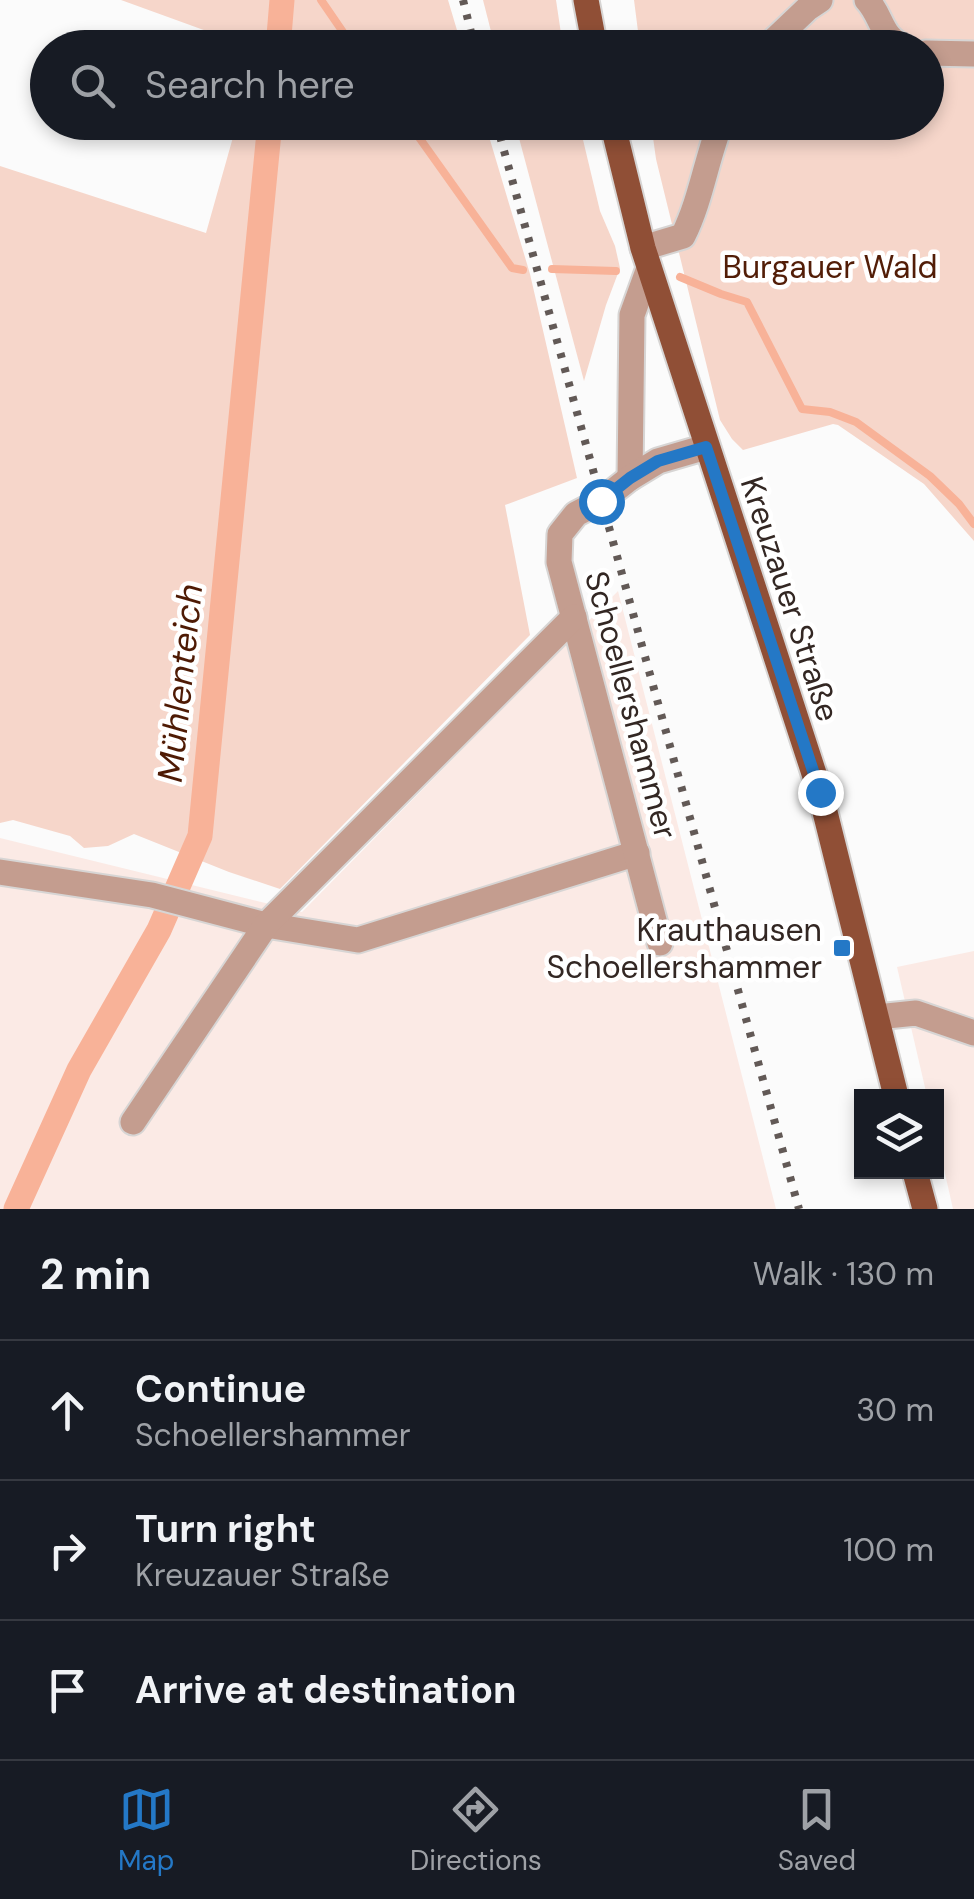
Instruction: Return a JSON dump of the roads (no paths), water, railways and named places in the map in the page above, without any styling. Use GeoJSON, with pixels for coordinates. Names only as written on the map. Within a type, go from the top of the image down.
{"type":"FeatureCollection","features":[{"type":"Feature","properties":{"kind":"main road"},"geometry":{"type":"LineString","coordinates":[[586,0],[592,30]]}},
{"type":"Feature","properties":{"kind":"main road","name":"Kreuzauer Straße"},"geometry":{"type":"LineString","coordinates":[[616,140],[644,253],[820,792],[894,1089]]}},
{"type":"Feature","properties":{"kind":"main road"},"geometry":{"type":"LineString","coordinates":[[917,1179],[925,1209]]}},
{"type":"Feature","properties":{"kind":"lane"},"geometry":{"type":"LineString","coordinates":[[785,30],[820,0]]}},
{"type":"Feature","properties":{"kind":"lane"},"geometry":{"type":"LineString","coordinates":[[867,0],[884,30]]}},
{"type":"Feature","properties":{"kind":"lane"},"geometry":{"type":"LineString","coordinates":[[944,53],[974,54]]}},
{"type":"Feature","properties":{"kind":"lane"},"geometry":{"type":"LineString","coordinates":[[630,478],[632,315],[644,253],[683,236],[714,140]]}},
{"type":"Feature","properties":{"kind":"lane","name":"Schoellershammer"},"geometry":{"type":"LineString","coordinates":[[660,943],[560,562],[560,534],[576,514],[658,461],[706,447]]}},
{"type":"Feature","properties":{"kind":"lane"},"geometry":{"type":"LineString","coordinates":[[132,1122],[266,925],[574,617]]}},
{"type":"Feature","properties":{"kind":"lane"},"geometry":{"type":"LineString","coordinates":[[0,872],[152,894],[266,925],[358,940],[637,853]]}},
{"type":"Feature","properties":{"kind":"lane"},"geometry":{"type":"LineString","coordinates":[[876,1018],[916,1012],[974,1033]]}},
{"type":"Feature","properties":{"kind":"waterway","name":"Mühlenteich"},"geometry":{"type":"LineString","coordinates":[[280,30],[282,0]]}},
{"type":"Feature","properties":{"kind":"waterway"},"geometry":{"type":"LineString","coordinates":[[321,0],[342,30]]}},
{"type":"Feature","properties":{"kind":"waterway","name":"Mühlenteich"},"geometry":{"type":"LineString","coordinates":[[16,1209],[79,1070],[159,930],[200,836],[268,140]]}},
{"type":"Feature","properties":{"kind":"waterway"},"geometry":{"type":"LineString","coordinates":[[421,140],[512,268],[523,270]]}},
{"type":"Feature","properties":{"kind":"waterway"},"geometry":{"type":"LineString","coordinates":[[552,269],[616,271]]}},
{"type":"Feature","properties":{"kind":"waterway"},"geometry":{"type":"LineString","coordinates":[[680,277],[747,302],[802,409],[830,412],[856,422],[930,476],[974,524]]}},
{"type":"Feature","properties":{"kind":"railway"},"geometry":{"type":"LineString","coordinates":[[463,0],[470,30]]}},
{"type":"Feature","properties":{"kind":"railway"},"geometry":{"type":"LineString","coordinates":[[501,140],[799,1209]]}},
{"type":"Feature","properties":{"kind":"place","name":"Krauthausen Schoellershammer"},"geometry":{"type":"Point","coordinates":[842,948]}},
{"type":"Feature","properties":{"kind":"park label","name":"Burgauer Wald"},"geometry":{"type":"Point","coordinates":[830,267]}}]}
